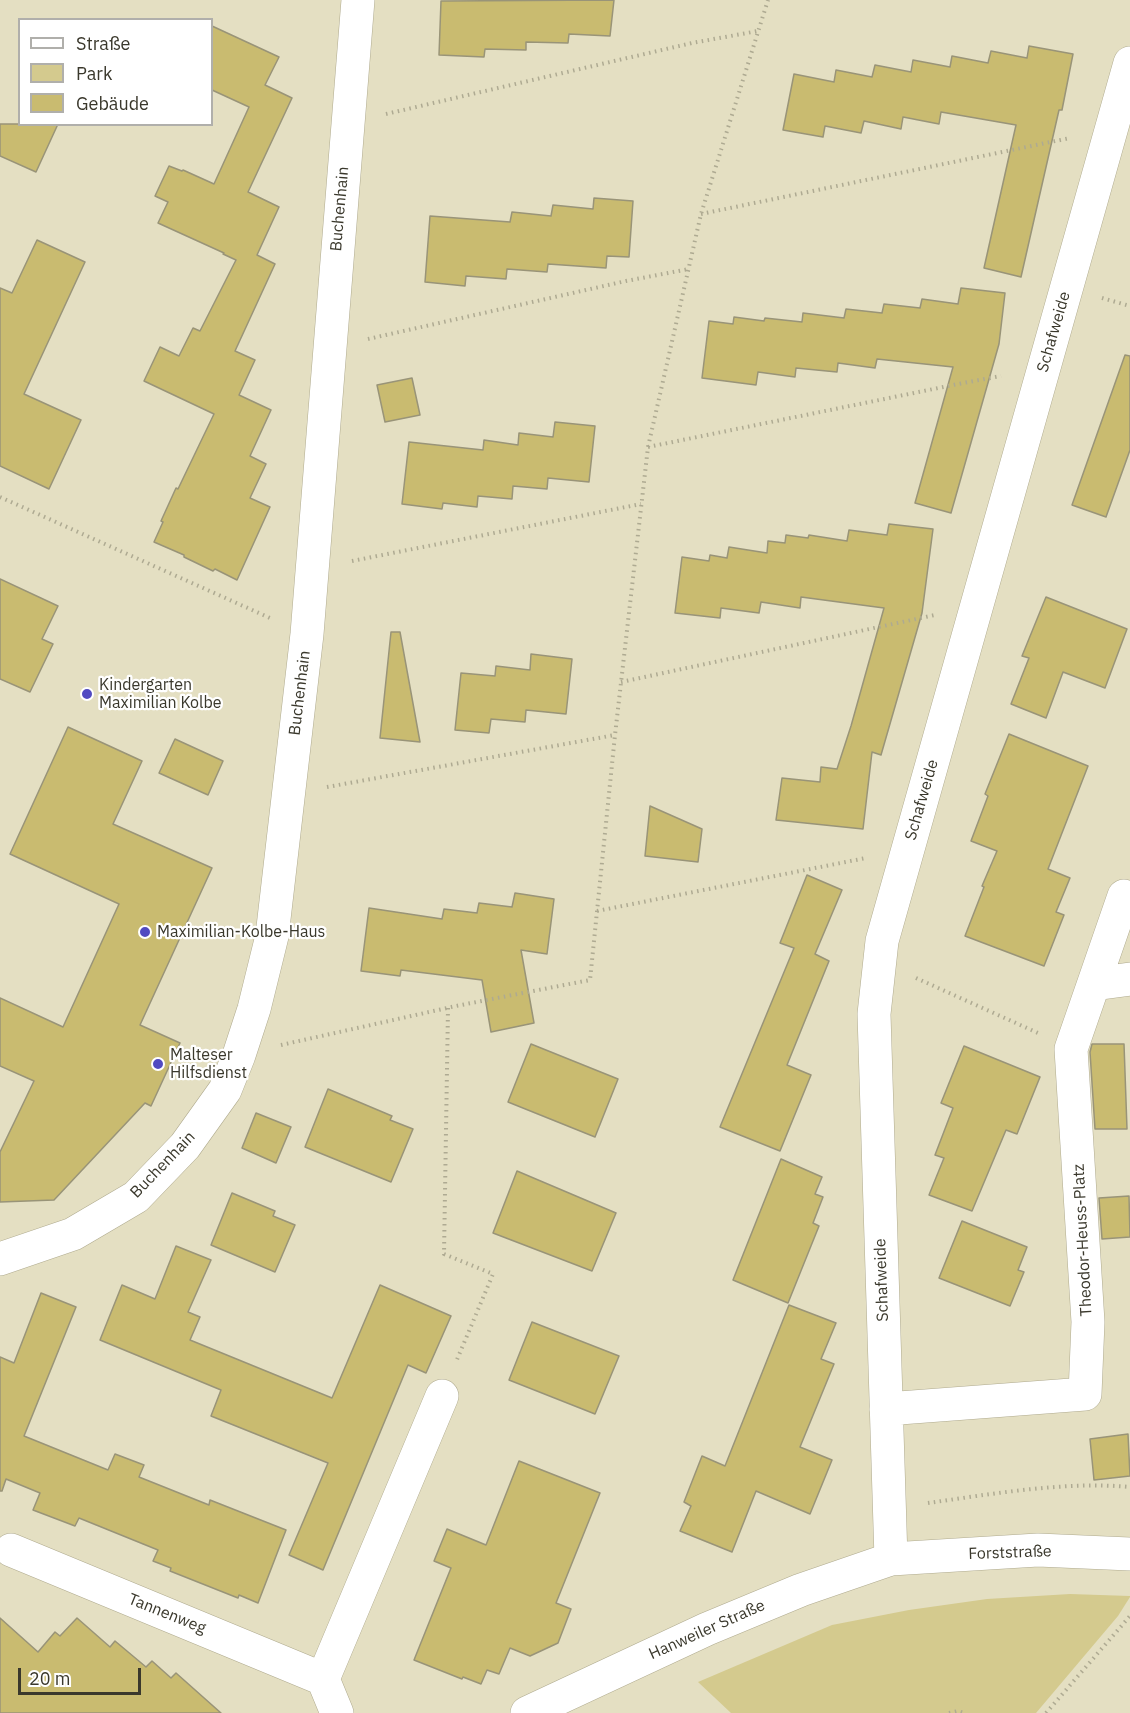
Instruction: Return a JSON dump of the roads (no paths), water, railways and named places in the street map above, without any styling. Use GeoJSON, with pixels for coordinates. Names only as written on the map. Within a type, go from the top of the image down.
{"type":"FeatureCollection","features":[{"type":"Feature","properties":{"kind":"street","name":"Buchenhain"},"geometry":{"type":"LineString","coordinates":[[0,1259],[73,1234],[136,1197],[185,1146],[225,1090],[254,1010],[272,936],[307,634],[358,0]]}},
{"type":"Feature","properties":{"kind":"street","name":"Schafweide"},"geometry":{"type":"LineString","coordinates":[[891,1559],[874,1014],[882,941],[1130,63]]}},
{"type":"Feature","properties":{"kind":"street","name":"Theodor-Heuss-Platz"},"geometry":{"type":"LineString","coordinates":[[886,1408],[1085,1394],[1088,1322],[1071,1049],[1124,896]]}},
{"type":"Feature","properties":{"kind":"street"},"geometry":{"type":"LineString","coordinates":[[1094,984],[1130,979]]}},
{"type":"Feature","properties":{"kind":"street"},"geometry":{"type":"LineString","coordinates":[[337,1713],[323,1679],[442,1396]]}},
{"type":"Feature","properties":{"kind":"street","name":"Forststraße"},"geometry":{"type":"LineString","coordinates":[[891,1559],[1038,1550],[1130,1554]]}},
{"type":"Feature","properties":{"kind":"street","name":"Tannenweg"},"geometry":{"type":"LineString","coordinates":[[4,1553],[323,1679]]}},
{"type":"Feature","properties":{"kind":"street","name":"Hanweiler Straße"},"geometry":{"type":"LineString","coordinates":[[527,1713],[707,1629],[801,1590],[891,1559]]}},
{"type":"Feature","properties":{"kind":"place","name":"Kindergarten Maximilian Kolbe"},"geometry":{"type":"Point","coordinates":[87,694]}},
{"type":"Feature","properties":{"kind":"place","name":"Maximilian-Kolbe-Haus"},"geometry":{"type":"Point","coordinates":[145,932]}},
{"type":"Feature","properties":{"kind":"place","name":"Malteser Hilfsdienst"},"geometry":{"type":"Point","coordinates":[158,1064]}}]}
